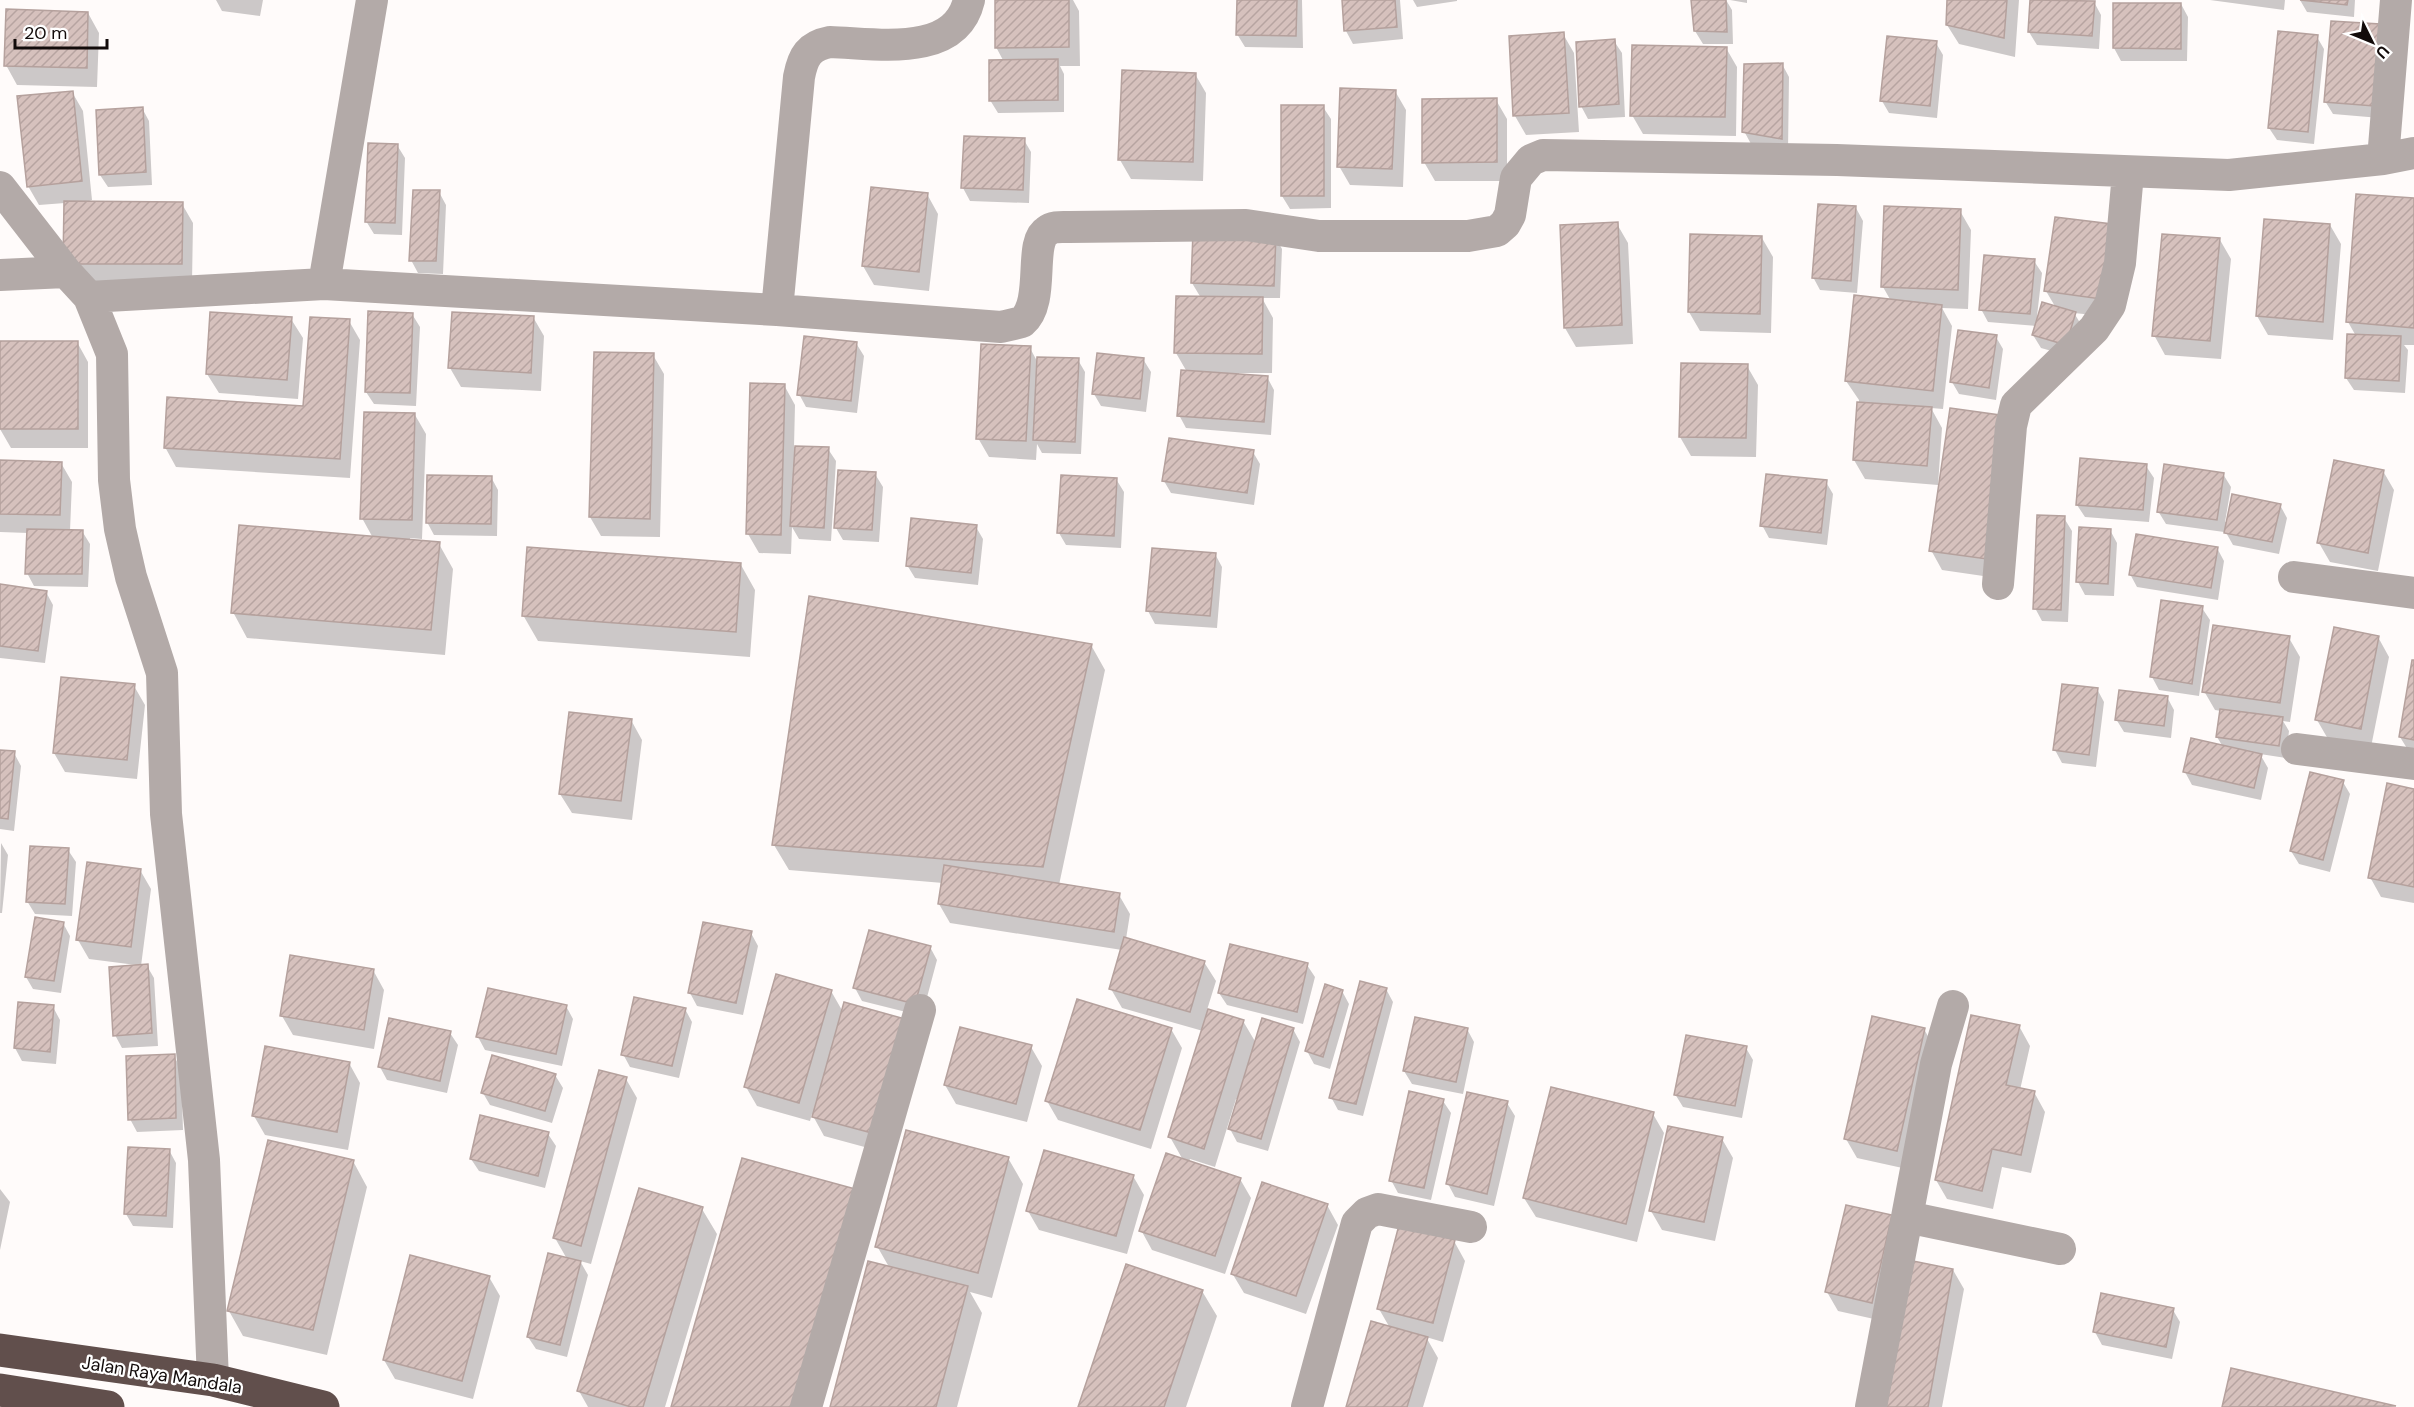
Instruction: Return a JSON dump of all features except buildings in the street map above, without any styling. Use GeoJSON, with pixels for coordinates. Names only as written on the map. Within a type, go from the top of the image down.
{"type":"FeatureCollection","features":[{"type":"Feature","properties":{"kind":"highway","name":"Jalan Raya Mandala"},"geometry":{"type":"LineString","coordinates":[[0,1350],[213,1380],[323,1407]]}},
{"type":"Feature","properties":{"kind":"highway"},"geometry":{"type":"LineString","coordinates":[[0,1390],[108,1407]]}},
{"type":"Feature","properties":{"kind":"street"},"geometry":{"type":"LineString","coordinates":[[324,284],[372,0]]}},
{"type":"Feature","properties":{"kind":"street"},"geometry":{"type":"LineString","coordinates":[[777,310],[799,76],[807,52],[815,45],[830,42],[920,43],[938,39],[958,25],[966,13],[969,0]]}},
{"type":"Feature","properties":{"kind":"street"},"geometry":{"type":"LineString","coordinates":[[2384,159],[2396,0]]}},
{"type":"Feature","properties":{"kind":"street"},"geometry":{"type":"LineString","coordinates":[[89,297],[324,284],[777,310],[1001,327],[1015,325],[1028,317],[1034,306],[1042,234],[1055,228],[1246,225],[1319,236],[1468,236],[1497,231],[1505,224],[1510,215],[1515,178],[1531,160],[1544,156],[1837,160],[2128,173],[2229,175],[2384,159],[2414,153]]}},
{"type":"Feature","properties":{"kind":"street"},"geometry":{"type":"LineString","coordinates":[[1998,584],[2011,426],[2016,405],[2094,329],[2110,305],[2120,263],[2128,173]]}},
{"type":"Feature","properties":{"kind":"street"},"geometry":{"type":"LineString","coordinates":[[0,187],[66,272],[89,297],[112,354],[114,480],[120,529],[131,577],[162,673],[166,814],[204,1160],[213,1380]]}},
{"type":"Feature","properties":{"kind":"street"},"geometry":{"type":"LineString","coordinates":[[0,275],[66,272]]}},
{"type":"Feature","properties":{"kind":"street"},"geometry":{"type":"LineString","coordinates":[[2294,577],[2414,593]]}},
{"type":"Feature","properties":{"kind":"street"},"geometry":{"type":"LineString","coordinates":[[2297,749],[2414,764]]}},
{"type":"Feature","properties":{"kind":"street"},"geometry":{"type":"LineString","coordinates":[[1871,1407],[1936,1064],[1953,1006]]}},
{"type":"Feature","properties":{"kind":"street"},"geometry":{"type":"LineString","coordinates":[[806,1407],[920,1010]]}},
{"type":"Feature","properties":{"kind":"street"},"geometry":{"type":"LineString","coordinates":[[1307,1407],[1357,1223],[1367,1213],[1378,1209],[1471,1227]]}},
{"type":"Feature","properties":{"kind":"street"},"geometry":{"type":"LineString","coordinates":[[1907,1217],[2060,1249]]}}]}
